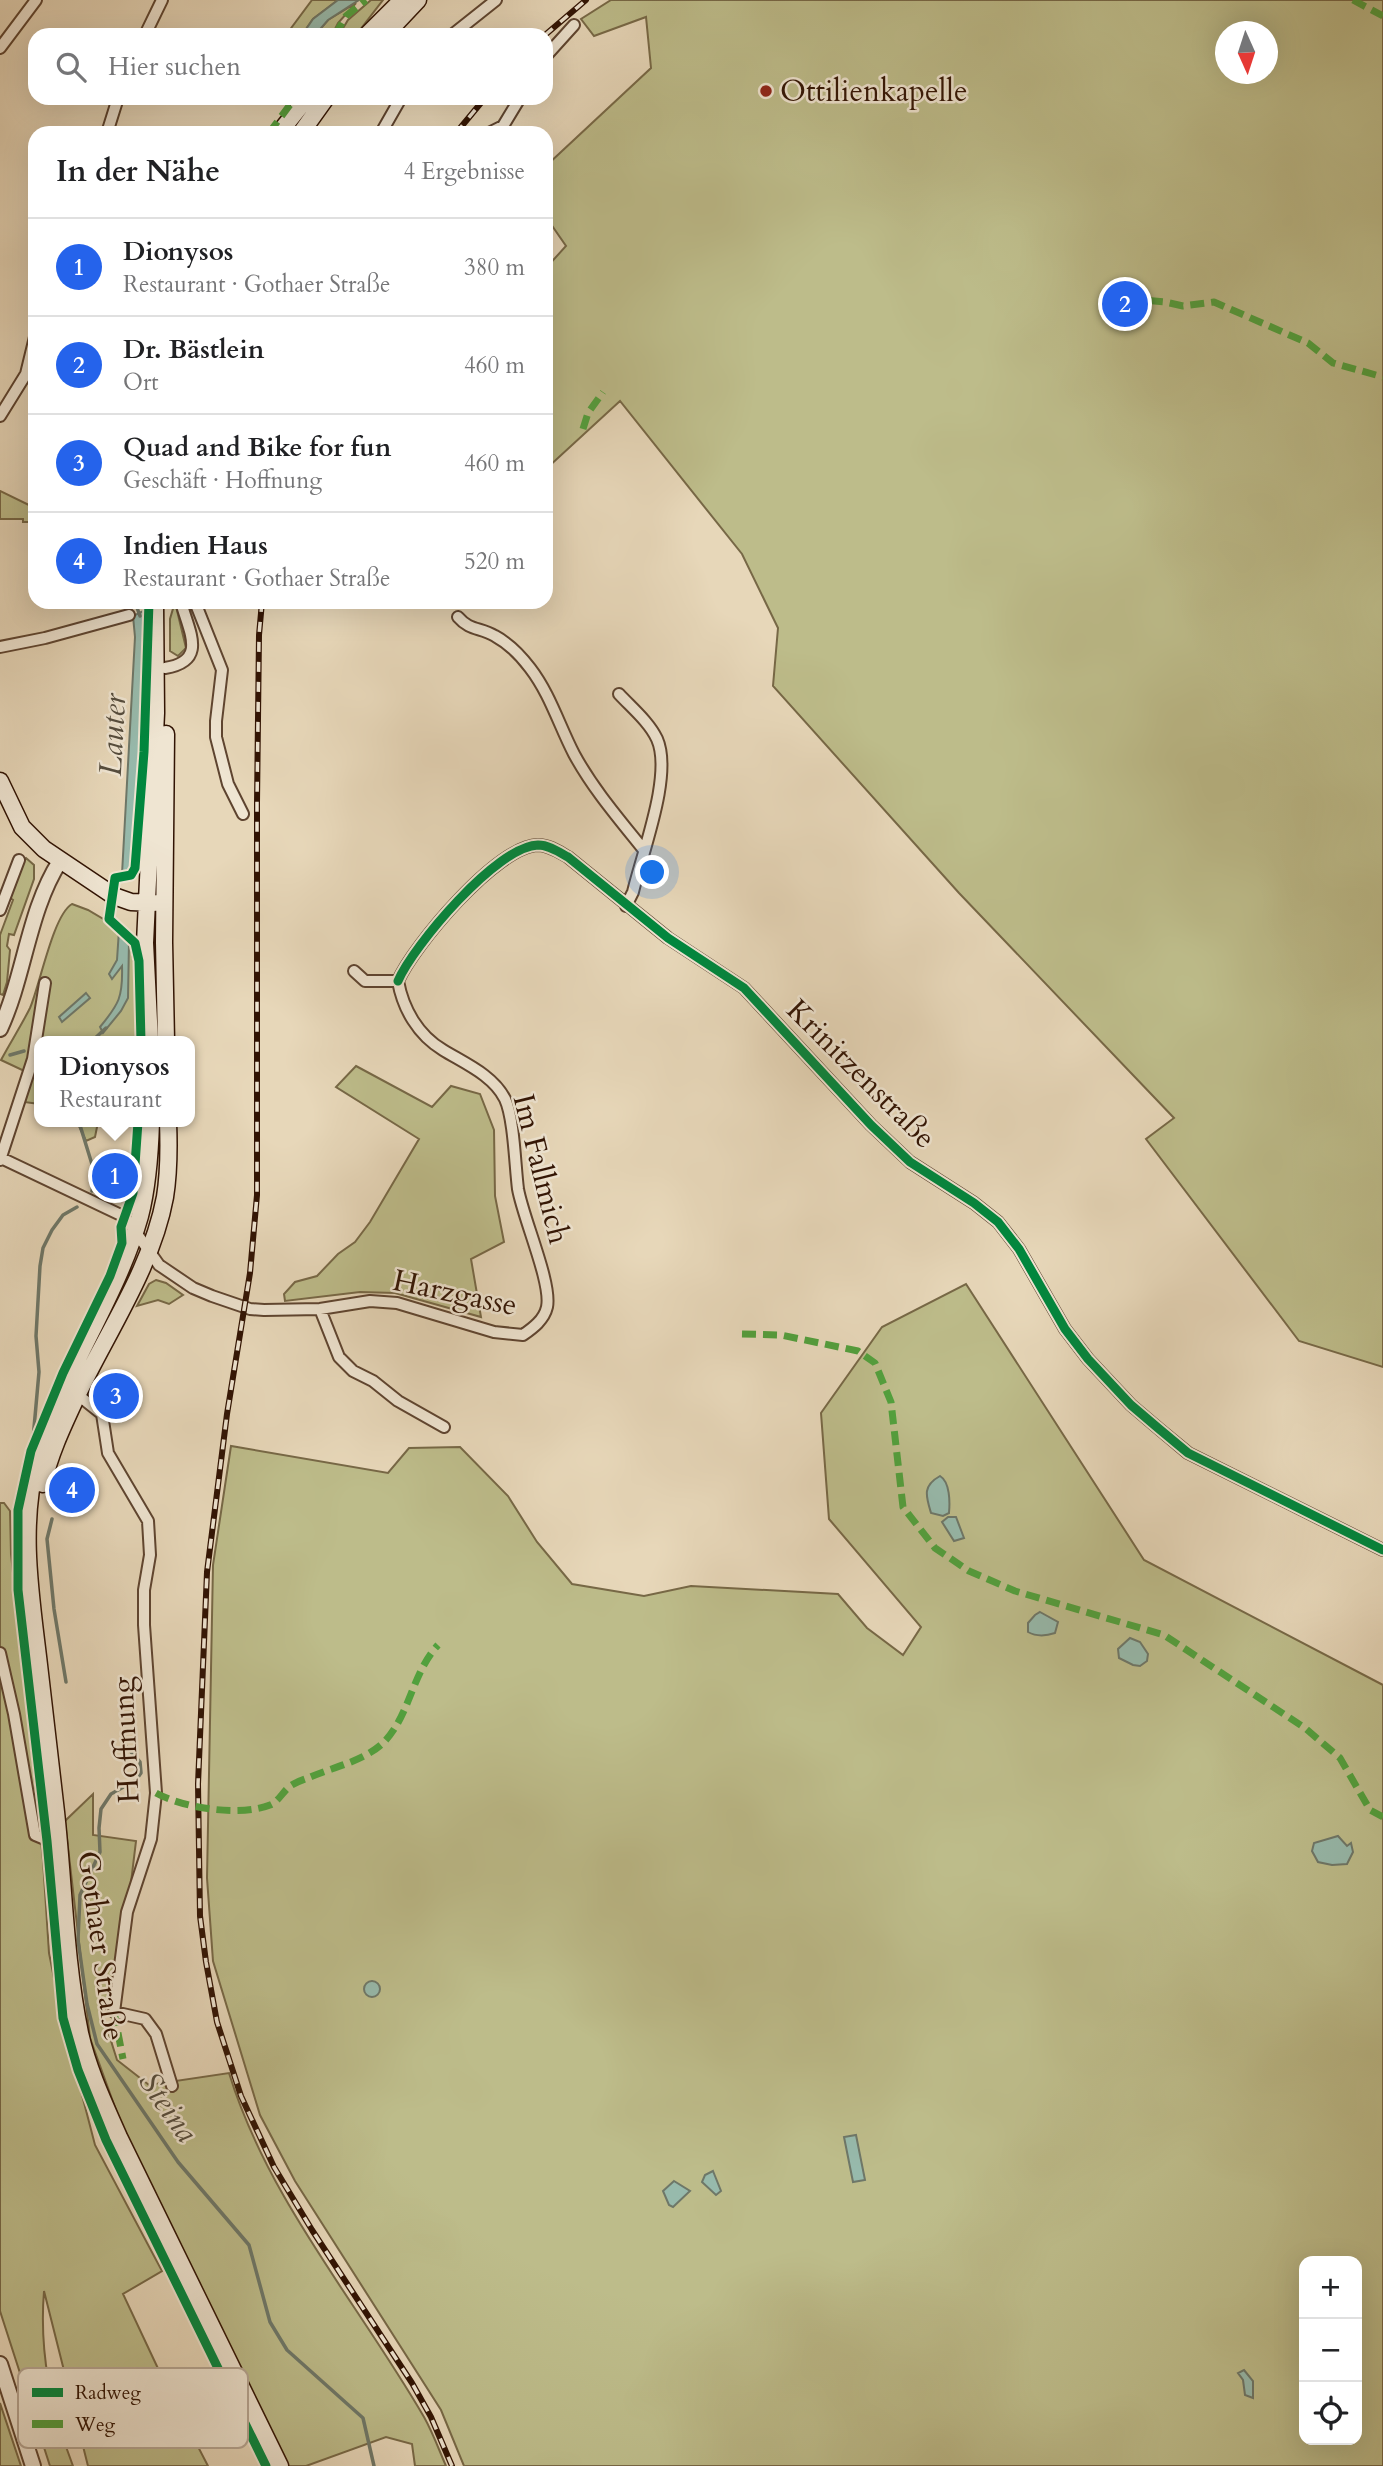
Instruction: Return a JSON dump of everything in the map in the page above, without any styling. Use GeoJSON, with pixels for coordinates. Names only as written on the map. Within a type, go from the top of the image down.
{"type":"FeatureCollection","features":[{"type":"Feature","properties":{"kind":"main road"},"geometry":{"type":"LineString","coordinates":[[374,28],[402,0]]}},
{"type":"Feature","properties":{"kind":"main road"},"geometry":{"type":"LineString","coordinates":[[392,28],[418,0]]}},
{"type":"Feature","properties":{"kind":"main road"},"geometry":{"type":"LineString","coordinates":[[285,126],[301,105]]}},
{"type":"Feature","properties":{"kind":"main road"},"geometry":{"type":"LineString","coordinates":[[306,126],[321,105]]}},
{"type":"Feature","properties":{"kind":"main road"},"geometry":{"type":"LineString","coordinates":[[150,1036],[145,943],[156,713],[155,609]]}},
{"type":"Feature","properties":{"kind":"main road"},"geometry":{"type":"LineString","coordinates":[[165,609],[166,1036]]}},
{"type":"Feature","properties":{"kind":"main road"},"geometry":{"type":"LineString","coordinates":[[0,781],[22,827],[60,861],[110,895],[131,902],[164,904]]}},
{"type":"Feature","properties":{"kind":"main road"},"geometry":{"type":"LineString","coordinates":[[72,1390],[135,1230],[149,1170],[151,1127]]}},
{"type":"Feature","properties":{"kind":"main road"},"geometry":{"type":"LineString","coordinates":[[72,1390],[134,1286],[148,1251],[165,1197],[168,1127]]}},
{"type":"Feature","properties":{"kind":"main road","name":"Gothaer Straße"},"geometry":{"type":"LineString","coordinates":[[72,1390],[47,1467],[29,1558],[73,1992],[81,2035],[95,2081],[159,2221],[232,2368]]}},
{"type":"Feature","properties":{"kind":"main road","name":"Gothaer Straße"},"geometry":{"type":"LineString","coordinates":[[248,2401],[280,2466]]}},
{"type":"Feature","properties":{"kind":"street"},"geometry":{"type":"LineString","coordinates":[[0,48],[36,0]]}},
{"type":"Feature","properties":{"kind":"street"},"geometry":{"type":"LineString","coordinates":[[148,28],[162,0]]}},
{"type":"Feature","properties":{"kind":"street"},"geometry":{"type":"LineString","coordinates":[[461,28],[496,0]]}},
{"type":"Feature","properties":{"kind":"street"},"geometry":{"type":"LineString","coordinates":[[553,49],[574,24]]}},
{"type":"Feature","properties":{"kind":"street"},"geometry":{"type":"LineString","coordinates":[[109,126],[116,105]]}},
{"type":"Feature","properties":{"kind":"street"},"geometry":{"type":"LineString","coordinates":[[385,126],[397,105]]}},
{"type":"Feature","properties":{"kind":"street"},"geometry":{"type":"LineString","coordinates":[[503,126],[516,105]]}},
{"type":"Feature","properties":{"kind":"street"},"geometry":{"type":"LineString","coordinates":[[0,416],[26,374],[28,366]]}},
{"type":"Feature","properties":{"kind":"street"},"geometry":{"type":"LineString","coordinates":[[165,668],[185,663],[191,656],[193,648],[183,609]]}},
{"type":"Feature","properties":{"kind":"street"},"geometry":{"type":"LineString","coordinates":[[198,609],[222,670],[216,737],[228,784],[243,814]]}},
{"type":"Feature","properties":{"kind":"street"},"geometry":{"type":"LineString","coordinates":[[0,647],[129,615]]}},
{"type":"Feature","properties":{"kind":"street"},"geometry":{"type":"LineString","coordinates":[[458,617],[467,627],[482,630],[506,643],[530,668],[549,699],[573,753],[594,786],[643,849]]}},
{"type":"Feature","properties":{"kind":"street"},"geometry":{"type":"LineString","coordinates":[[619,694],[648,724],[658,740],[661,757],[660,795],[633,892],[626,906]]}},
{"type":"Feature","properties":{"kind":"street","name":"Krinitzenstraße"},"geometry":{"type":"LineString","coordinates":[[398,981],[404,966],[462,895],[485,874],[519,851],[537,845],[551,847],[568,857],[668,938],[744,988],[871,1125],[910,1162],[974,1203],[998,1222],[1020,1249],[1065,1329],[1105,1378],[1188,1453],[1383,1550]]}},
{"type":"Feature","properties":{"kind":"street"},"geometry":{"type":"LineString","coordinates":[[0,910],[19,860]]}},
{"type":"Feature","properties":{"kind":"street"},"geometry":{"type":"LineString","coordinates":[[0,1029],[5,1005],[39,905],[60,861]]}},
{"type":"Feature","properties":{"kind":"street"},"geometry":{"type":"LineString","coordinates":[[354,971],[365,981],[398,981]]}},
{"type":"Feature","properties":{"kind":"street","name":"Im Fallmich"},"geometry":{"type":"LineString","coordinates":[[398,981],[401,999],[408,1014],[426,1038],[490,1080],[505,1099],[519,1190],[547,1286]]}},
{"type":"Feature","properties":{"kind":"street"},"geometry":{"type":"LineString","coordinates":[[37,1036],[45,983]]}},
{"type":"Feature","properties":{"kind":"street"},"geometry":{"type":"LineString","coordinates":[[0,1159],[34,1053]]}},
{"type":"Feature","properties":{"kind":"street","name":"Harzgasse"},"geometry":{"type":"LineString","coordinates":[[0,1159],[119,1213],[135,1230],[148,1251],[173,1276],[212,1296],[250,1308],[293,1311],[370,1301],[397,1303],[494,1332],[523,1335],[539,1324],[547,1308],[547,1286]]}},
{"type":"Feature","properties":{"kind":"street"},"geometry":{"type":"LineString","coordinates":[[320,1309],[339,1357],[353,1371],[443,1427]]}},
{"type":"Feature","properties":{"kind":"street","name":"Hoffnung"},"geometry":{"type":"LineString","coordinates":[[72,1390],[102,1414],[108,1453],[148,1521],[150,1555],[144,1590],[144,1625],[156,1793],[154,1825],[127,1912],[114,2012],[145,2019],[156,2034],[172,2086]]}},
{"type":"Feature","properties":{"kind":"street"},"geometry":{"type":"LineString","coordinates":[[0,1653],[14,1714],[35,1835],[59,1845]]}},
{"type":"Feature","properties":{"kind":"street"},"geometry":{"type":"LineString","coordinates":[[0,2364],[18,2420]]}},
{"type":"Feature","properties":{"kind":"street"},"geometry":{"type":"LineString","coordinates":[[27,2448],[33,2466]]}},
{"type":"Feature","properties":{"kind":"shaded area"},"geometry":{"type":"Polygon","coordinates":[[[312,0],[338,0],[313,19],[307,28],[291,28],[312,0]]]}},
{"type":"Feature","properties":{"kind":"shaded area"},"geometry":{"type":"Polygon","coordinates":[[[338,0],[359,0],[328,20],[321,28],[307,28],[313,19],[338,0]]]}},
{"type":"Feature","properties":{"kind":"shaded area"},"geometry":{"type":"Polygon","coordinates":[[[371,0],[383,0],[361,28],[343,28],[348,20],[371,0]]]}},
{"type":"Feature","properties":{"kind":"shaded area"},"geometry":{"type":"Polygon","coordinates":[[[611,0],[1383,0],[1383,1367],[1299,1341],[1146,1139],[1174,1118],[959,893],[773,686],[778,628],[742,554],[620,401],[553,463],[553,260],[566,246],[553,227],[553,159],[651,68],[646,17],[594,36],[581,19],[611,0]]]}},
{"type":"Feature","properties":{"kind":"shaded area"},"geometry":{"type":"Polygon","coordinates":[[[356,3],[336,28],[321,28],[328,20],[356,3]]]}},
{"type":"Feature","properties":{"kind":"shaded area"},"geometry":{"type":"Polygon","coordinates":[[[0,491],[28,505],[28,522],[23,522],[23,519],[0,519],[0,491]]]}},
{"type":"Feature","properties":{"kind":"shaded area"},"geometry":{"type":"Polygon","coordinates":[[[173,609],[177,609],[186,648],[178,656],[170,651],[170,619],[173,609]]]}},
{"type":"Feature","properties":{"kind":"shaded area"},"geometry":{"type":"Polygon","coordinates":[[[143,611],[140,755],[132,869],[122,874],[135,637],[133,616],[143,611]]]}},
{"type":"Feature","properties":{"kind":"shaded area"},"geometry":{"type":"Polygon","coordinates":[[[26,858],[34,865],[34,879],[14,935],[9,934],[7,982],[3,995],[0,994],[0,935],[13,900],[7,896],[21,862],[26,858]]]}},
{"type":"Feature","properties":{"kind":"shaded area"},"geometry":{"type":"Polygon","coordinates":[[[72,904],[88,910],[115,926],[129,941],[136,971],[138,1036],[34,1036],[34,1103],[24,1102],[33,1075],[1,1060],[30,1008],[53,936],[65,911],[72,904]]]}},
{"type":"Feature","properties":{"kind":"shaded area"},"geometry":{"type":"Polygon","coordinates":[[[119,930],[129,941],[128,998],[103,1033],[100,1027],[116,1006],[122,985],[122,966],[112,979],[109,974],[117,960],[119,930]]]}},
{"type":"Feature","properties":{"kind":"shaded area"},"geometry":{"type":"Polygon","coordinates":[[[86,993],[90,998],[62,1022],[59,1017],[86,993]]]}},
{"type":"Feature","properties":{"kind":"shaded area"},"geometry":{"type":"Polygon","coordinates":[[[356,1066],[432,1107],[451,1086],[480,1094],[494,1130],[495,1196],[504,1242],[471,1259],[481,1317],[395,1293],[360,1292],[285,1301],[284,1294],[295,1282],[317,1276],[338,1254],[355,1242],[370,1222],[419,1139],[336,1087],[356,1066]]]}},
{"type":"Feature","properties":{"kind":"shaded area"},"geometry":{"type":"Polygon","coordinates":[[[79,1127],[97,1127],[95,1137],[86,1141],[79,1127]]]}},
{"type":"Feature","properties":{"kind":"shaded area"},"geometry":{"type":"Polygon","coordinates":[[[156,1280],[166,1283],[183,1295],[169,1304],[158,1300],[137,1306],[149,1284],[156,1280]]]}},
{"type":"Feature","properties":{"kind":"shaded area"},"geometry":{"type":"Polygon","coordinates":[[[966,1284],[1144,1560],[1383,1685],[1383,2466],[464,2466],[441,2410],[295,2181],[260,2115],[213,1961],[207,1878],[213,1565],[231,1446],[388,1473],[409,1448],[460,1447],[508,1496],[537,1542],[572,1584],[644,1596],[691,1586],[838,1594],[867,1628],[903,1655],[921,1627],[829,1519],[821,1413],[882,1327],[966,1284]]]}},
{"type":"Feature","properties":{"kind":"shaded area"},"geometry":{"type":"Polygon","coordinates":[[[940,1476],[948,1487],[949,1498],[949,1513],[943,1516],[931,1513],[927,1496],[930,1484],[940,1476]]]}},
{"type":"Feature","properties":{"kind":"shaded area"},"geometry":{"type":"Polygon","coordinates":[[[0,1503],[4,1503],[10,1511],[11,1554],[43,1860],[49,1953],[62,2018],[95,2145],[162,2271],[123,2294],[158,2368],[63,2368],[44,2291],[43,2336],[46,2368],[18,2368],[0,2311],[0,1503]]]}},
{"type":"Feature","properties":{"kind":"shaded area"},"geometry":{"type":"Polygon","coordinates":[[[948,1517],[956,1517],[964,1538],[954,1541],[942,1522],[948,1517]]]}},
{"type":"Feature","properties":{"kind":"shaded area"},"geometry":{"type":"Polygon","coordinates":[[[1040,1612],[1058,1622],[1055,1633],[1042,1636],[1028,1632],[1028,1623],[1040,1612]]]}},
{"type":"Feature","properties":{"kind":"shaded area"},"geometry":{"type":"Polygon","coordinates":[[[1130,1638],[1140,1642],[1148,1654],[1147,1661],[1140,1666],[1119,1658],[1118,1649],[1130,1638]]]}},
{"type":"Feature","properties":{"kind":"shaded area"},"geometry":{"type":"Polygon","coordinates":[[[93,1794],[93,1835],[136,1841],[117,1998],[102,2012],[117,2060],[149,2085],[229,2073],[246,2120],[290,2208],[424,2417],[446,2466],[415,2466],[412,2444],[386,2437],[306,2466],[288,2466],[248,2385],[248,2368],[240,2368],[125,2135],[90,2038],[65,1821],[93,1794]]]}},
{"type":"Feature","properties":{"kind":"shaded area"},"geometry":{"type":"Polygon","coordinates":[[[1338,1836],[1347,1846],[1351,1843],[1353,1852],[1347,1864],[1318,1862],[1312,1851],[1314,1843],[1338,1836]]]}},
{"type":"Feature","properties":{"kind":"shaded area"},"geometry":{"type":"Polygon","coordinates":[[[372,1981],[378,1983],[378,1995],[372,1997],[366,1995],[364,1989],[366,1983],[372,1981]]]}},
{"type":"Feature","properties":{"kind":"shaded area"},"geometry":{"type":"Polygon","coordinates":[[[856,2135],[865,2180],[853,2182],[844,2137],[856,2135]]]}},
{"type":"Feature","properties":{"kind":"shaded area"},"geometry":{"type":"Polygon","coordinates":[[[713,2171],[721,2191],[716,2195],[702,2182],[705,2175],[713,2171]]]}},
{"type":"Feature","properties":{"kind":"shaded area"},"geometry":{"type":"Polygon","coordinates":[[[674,2181],[690,2191],[673,2207],[669,2205],[663,2191],[674,2181]]]}},
{"type":"Feature","properties":{"kind":"shaded area"},"geometry":{"type":"Polygon","coordinates":[[[1244,2370],[1253,2381],[1253,2398],[1245,2395],[1243,2380],[1238,2373],[1244,2370]]]}},
{"type":"Feature","properties":{"kind":"shaded area"},"geometry":{"type":"Polygon","coordinates":[[[0,2403],[21,2466],[0,2466],[0,2403]]]}},
{"type":"Feature","properties":{"kind":"shaded area"},"geometry":{"type":"Polygon","coordinates":[[[44,2448],[67,2448],[73,2466],[50,2466],[44,2448]]]}},
{"type":"Feature","properties":{"kind":"shaded area"},"geometry":{"type":"Polygon","coordinates":[[[83,2448],[199,2448],[208,2466],[88,2466],[83,2448]]]}},
{"type":"Feature","properties":{"kind":"waterway","name":"Lauter"},"geometry":{"type":"LineString","coordinates":[[138,609],[140,616]]}},
{"type":"Feature","properties":{"kind":"waterway","name":"Steina"},"geometry":{"type":"LineString","coordinates":[[97,1036],[106,1028]]}},
{"type":"Feature","properties":{"kind":"waterway","name":"Lauter"},"geometry":{"type":"LineString","coordinates":[[10,1055],[24,1051]]}},
{"type":"Feature","properties":{"kind":"waterway","name":"Steina"},"geometry":{"type":"LineString","coordinates":[[81,1127],[95,1174],[92,1191]]}},
{"type":"Feature","properties":{"kind":"waterway","name":"Steina"},"geometry":{"type":"LineString","coordinates":[[33,1439],[39,1372],[36,1336],[43,1248],[63,1215],[77,1207]]}},
{"type":"Feature","properties":{"kind":"waterway","name":"Steina"},"geometry":{"type":"LineString","coordinates":[[52,1519],[47,1539],[54,1609],[66,1682]]}},
{"type":"Feature","properties":{"kind":"waterway","name":"Steina"},"geometry":{"type":"LineString","coordinates":[[124,1744],[140,1762],[141,1773],[136,1780],[111,1794],[101,1809],[100,1852],[80,1895],[78,1940],[87,2004],[97,2044],[178,2162],[249,2245],[270,2322],[287,2350],[363,2418],[374,2466]]}},
{"type":"Feature","properties":{"kind":"railway"},"geometry":{"type":"LineString","coordinates":[[553,28],[586,0]]}},
{"type":"Feature","properties":{"kind":"railway"},"geometry":{"type":"LineString","coordinates":[[462,126],[479,105]]}},
{"type":"Feature","properties":{"kind":"railway"},"geometry":{"type":"LineString","coordinates":[[261,609],[257,803],[257,1195],[250,1273],[227,1414],[207,1572],[198,1784],[200,1916],[217,2022],[241,2096],[274,2167],[412,2383],[431,2417],[452,2466]]}},
{"type":"Feature","properties":{"kind":"marked path"},"geometry":{"type":"LineString","coordinates":[[339,28],[346,16],[366,0]]}},
{"type":"Feature","properties":{"kind":"marked path"},"geometry":{"type":"LineString","coordinates":[[1353,0],[1383,16]]}},
{"type":"Feature","properties":{"kind":"marked path"},"geometry":{"type":"LineString","coordinates":[[274,126],[290,105]]}},
{"type":"Feature","properties":{"kind":"marked path"},"geometry":{"type":"LineString","coordinates":[[1107,297],[1183,306],[1214,302],[1308,343],[1333,363],[1383,377]]}},
{"type":"Feature","properties":{"kind":"marked path"},"geometry":{"type":"LineString","coordinates":[[583,429],[588,413],[603,392]]}},
{"type":"Feature","properties":{"kind":"marked path"},"geometry":{"type":"LineString","coordinates":[[742,1334],[781,1335],[858,1351],[875,1363],[891,1402],[903,1507],[935,1548],[969,1571],[1015,1591],[1164,1635],[1305,1728],[1340,1758],[1370,1810],[1383,1817]]}},
{"type":"Feature","properties":{"kind":"marked path"},"geometry":{"type":"LineString","coordinates":[[156,1793],[181,1803],[212,1809],[258,1809],[273,1804],[296,1783],[368,1754],[384,1742],[400,1719],[422,1668],[438,1645]]}},
{"type":"Feature","properties":{"kind":"marked path"},"geometry":{"type":"LineString","coordinates":[[114,2012],[123,2059]]}},
{"type":"Feature","properties":{"kind":"cycle path"},"geometry":{"type":"LineString","coordinates":[[141,1036],[139,961],[135,943],[109,919],[115,878],[131,875],[135,868],[144,752],[149,609]]}},
{"type":"Feature","properties":{"kind":"cycle path"},"geometry":{"type":"LineString","coordinates":[[398,981],[420,945],[438,923],[458,900],[501,862],[521,850],[538,845],[550,847],[568,857],[668,938],[744,988],[871,1125],[910,1162],[974,1203],[998,1222],[1019,1249],[1065,1329],[1088,1359],[1131,1405],[1158,1428],[1188,1453],[1383,1550]]}},
{"type":"Feature","properties":{"kind":"cycle path"},"geometry":{"type":"LineString","coordinates":[[138,1127],[133,1193],[121,1227],[122,1243],[110,1276],[63,1373],[31,1451],[18,1510],[18,1590],[47,1841],[63,2018],[78,2070],[106,2140],[218,2368]]}},
{"type":"Feature","properties":{"kind":"cycle path"},"geometry":{"type":"LineString","coordinates":[[248,2429],[266,2466]]}},
{"type":"Feature","properties":{"kind":"place","name":"Ottilienkapelle"},"geometry":{"type":"Point","coordinates":[766,91]}},
{"type":"Feature","properties":{"kind":"place","name":"Dr. Bästlein"},"geometry":{"type":"Point","coordinates":[1125,304]}},
{"type":"Feature","properties":{"kind":"place","name":"Dionysos"},"geometry":{"type":"Point","coordinates":[115,1176]}},
{"type":"Feature","properties":{"kind":"place","name":"Quad and Bike for fun"},"geometry":{"type":"Point","coordinates":[116,1396]}},
{"type":"Feature","properties":{"kind":"place","name":"Indien Haus"},"geometry":{"type":"Point","coordinates":[72,1490]}}]}
